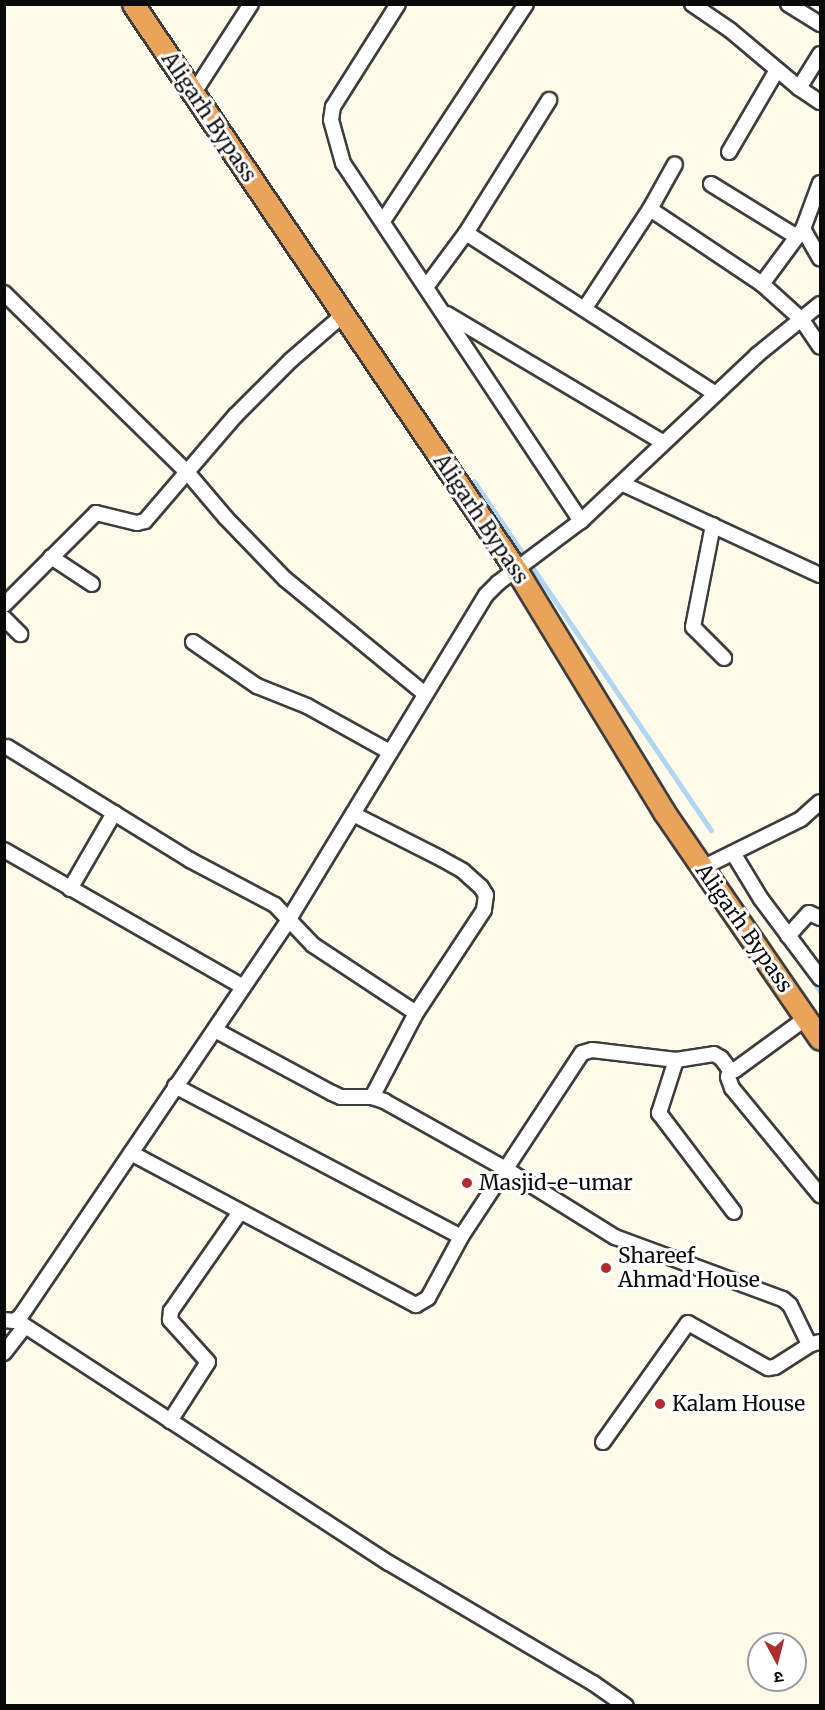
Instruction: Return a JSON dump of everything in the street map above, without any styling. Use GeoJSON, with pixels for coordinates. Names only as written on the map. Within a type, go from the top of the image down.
{"type":"FeatureCollection","features":[{"type":"Feature","properties":{"kind":"highway","name":"Aligarh Bypass"},"geometry":{"type":"LineString","coordinates":[[140,8],[193,94],[343,315],[520,568],[664,812],[820,1039]]}},
{"type":"Feature","properties":{"kind":"street"},"geometry":{"type":"LineString","coordinates":[[193,94],[251,4]]}},
{"type":"Feature","properties":{"kind":"street"},"geometry":{"type":"LineString","coordinates":[[398,4],[330,114],[343,163],[581,521]]}},
{"type":"Feature","properties":{"kind":"street"},"geometry":{"type":"LineString","coordinates":[[383,221],[526,4]]}},
{"type":"Feature","properties":{"kind":"street"},"geometry":{"type":"LineString","coordinates":[[692,4],[730,30],[799,88],[820,102]]}},
{"type":"Feature","properties":{"kind":"street"},"geometry":{"type":"LineString","coordinates":[[788,4],[820,24]]}},
{"type":"Feature","properties":{"kind":"street"},"geometry":{"type":"LineString","coordinates":[[799,88],[820,54]]}},
{"type":"Feature","properties":{"kind":"street"},"geometry":{"type":"LineString","coordinates":[[729,152],[777,70]]}},
{"type":"Feature","properties":{"kind":"street"},"geometry":{"type":"LineString","coordinates":[[426,287],[466,233],[549,100]]}},
{"type":"Feature","properties":{"kind":"street"},"geometry":{"type":"LineString","coordinates":[[585,308],[650,209],[675,164]]}},
{"type":"Feature","properties":{"kind":"street"},"geometry":{"type":"LineString","coordinates":[[762,284],[800,232],[820,183]]}},
{"type":"Feature","properties":{"kind":"street"},"geometry":{"type":"LineString","coordinates":[[711,184],[800,232],[820,258]]}},
{"type":"Feature","properties":{"kind":"street"},"geometry":{"type":"LineString","coordinates":[[650,209],[762,284],[802,320],[820,347]]}},
{"type":"Feature","properties":{"kind":"street"},"geometry":{"type":"LineString","coordinates":[[466,233],[716,394]]}},
{"type":"Feature","properties":{"kind":"street"},"geometry":{"type":"LineString","coordinates":[[4,293],[187,472],[226,518],[285,579],[425,694]]}},
{"type":"Feature","properties":{"kind":"street"},"geometry":{"type":"LineString","coordinates":[[4,1353],[15,1322],[289,919],[486,596],[498,583],[581,521],[623,484],[757,355],[820,304]]}},
{"type":"Feature","properties":{"kind":"street"},"geometry":{"type":"LineString","coordinates":[[444,312],[664,443]]}},
{"type":"Feature","properties":{"kind":"street"},"geometry":{"type":"LineString","coordinates":[[4,606],[96,513],[137,523],[145,521],[235,416],[291,360],[343,315]]}},
{"type":"Feature","properties":{"kind":"street"},"geometry":{"type":"LineString","coordinates":[[623,484],[820,575]]}},
{"type":"Feature","properties":{"kind":"street"},"geometry":{"type":"LineString","coordinates":[[713,525],[693,627],[724,658]]}},
{"type":"Feature","properties":{"kind":"street"},"geometry":{"type":"LineString","coordinates":[[51,557],[92,584]]}},
{"type":"Feature","properties":{"kind":"street"},"geometry":{"type":"LineString","coordinates":[[4,618],[20,634]]}},
{"type":"Feature","properties":{"kind":"street"},"geometry":{"type":"LineString","coordinates":[[193,642],[257,686],[307,706],[390,752]]}},
{"type":"Feature","properties":{"kind":"street"},"geometry":{"type":"LineString","coordinates":[[7,747],[190,860],[275,905],[301,934],[329,957],[416,1013]]}},
{"type":"Feature","properties":{"kind":"street"},"geometry":{"type":"LineString","coordinates":[[702,868],[801,819],[820,802]]}},
{"type":"Feature","properties":{"kind":"street"},"geometry":{"type":"LineString","coordinates":[[70,889],[114,813]]}},
{"type":"Feature","properties":{"kind":"street"},"geometry":{"type":"LineString","coordinates":[[353,814],[448,862],[481,886],[486,894],[484,910],[416,1013],[372,1097]]}},
{"type":"Feature","properties":{"kind":"street"},"geometry":{"type":"LineString","coordinates":[[4,850],[243,987]]}},
{"type":"Feature","properties":{"kind":"street"},"geometry":{"type":"LineString","coordinates":[[734,853],[761,899],[820,978]]}},
{"type":"Feature","properties":{"kind":"street"},"geometry":{"type":"LineString","coordinates":[[788,936],[809,914],[820,918]]}},
{"type":"Feature","properties":{"kind":"street"},"geometry":{"type":"LineString","coordinates":[[730,1070],[735,1070],[806,1018]]}},
{"type":"Feature","properties":{"kind":"street"},"geometry":{"type":"LineString","coordinates":[[215,1029],[341,1097],[372,1097],[504,1168],[615,1237],[788,1301],[816,1343],[775,1367],[768,1368],[688,1323],[603,1442]]}},
{"type":"Feature","properties":{"kind":"street"},"geometry":{"type":"LineString","coordinates":[[131,1153],[416,1305],[428,1298],[461,1237],[504,1168],[582,1053],[592,1050],[676,1060],[714,1054],[721,1058],[730,1070]]}},
{"type":"Feature","properties":{"kind":"street"},"geometry":{"type":"LineString","coordinates":[[676,1060],[659,1113],[734,1212]]}},
{"type":"Feature","properties":{"kind":"street"},"geometry":{"type":"LineString","coordinates":[[730,1070],[728,1077],[732,1088],[820,1194]]}},
{"type":"Feature","properties":{"kind":"street"},"geometry":{"type":"LineString","coordinates":[[175,1086],[461,1237]]}},
{"type":"Feature","properties":{"kind":"street"},"geometry":{"type":"LineString","coordinates":[[170,1421],[208,1362],[170,1320],[171,1311],[240,1212]]}},
{"type":"Feature","properties":{"kind":"street"},"geometry":{"type":"LineString","coordinates":[[15,1322],[389,1563],[593,1683],[626,1706]]}},
{"type":"Feature","properties":{"kind":"waterway"},"geometry":{"type":"LineString","coordinates":[[474,481],[711,830]]}},
{"type":"Feature","properties":{"kind":"waterway"},"geometry":{"type":"LineString","coordinates":[[809,974],[820,991]]}},
{"type":"Feature","properties":{"kind":"place","name":"Masjid-e-umar"},"geometry":{"type":"Point","coordinates":[467,1183]}},
{"type":"Feature","properties":{"kind":"place","name":"Shareef Ahmad House"},"geometry":{"type":"Point","coordinates":[606,1268]}},
{"type":"Feature","properties":{"kind":"place","name":"Kalam House"},"geometry":{"type":"Point","coordinates":[660,1404]}}]}
